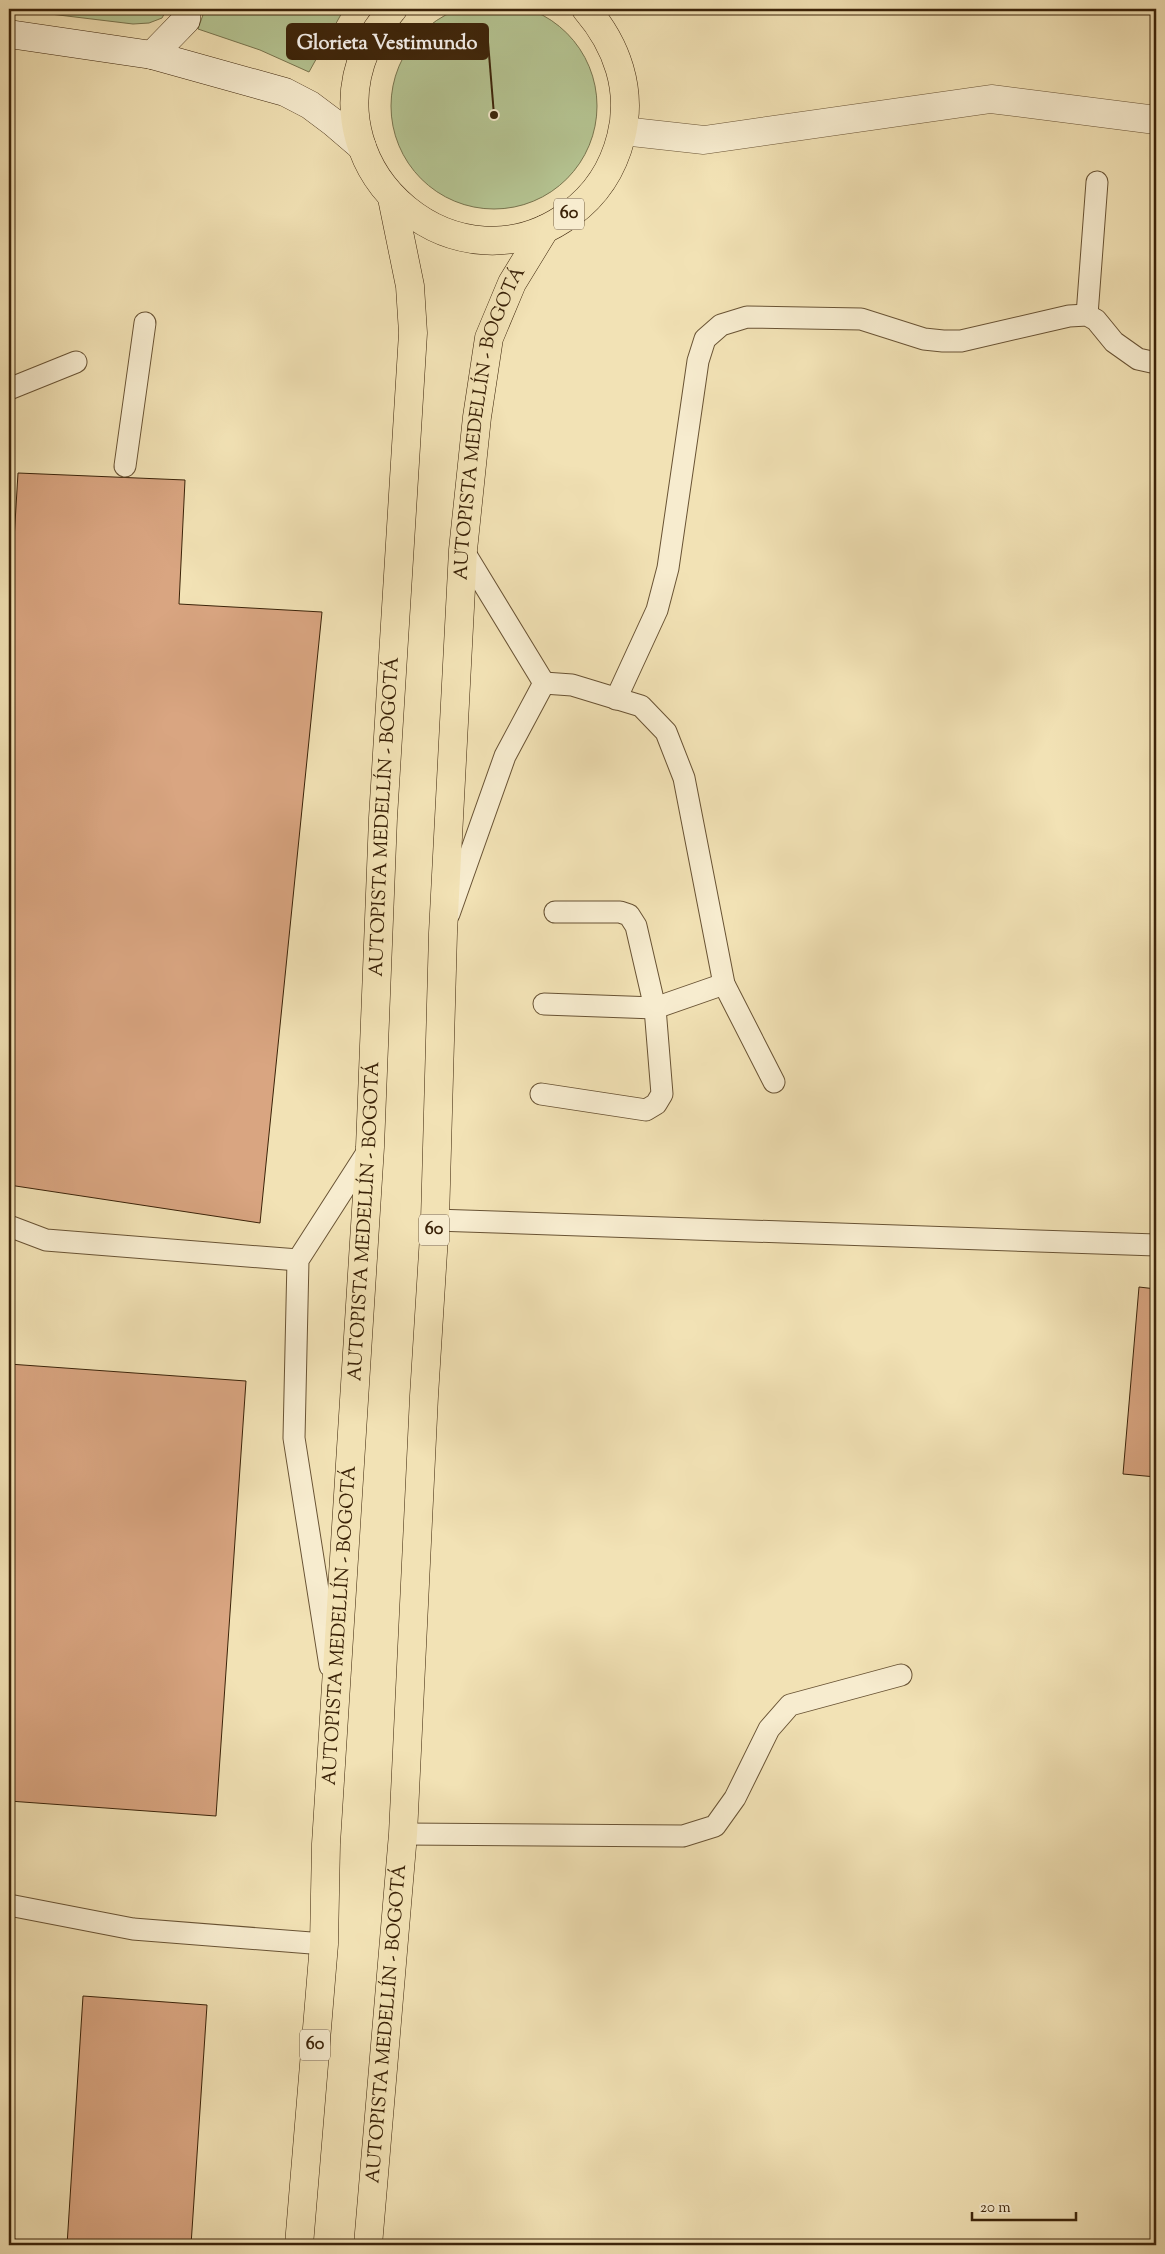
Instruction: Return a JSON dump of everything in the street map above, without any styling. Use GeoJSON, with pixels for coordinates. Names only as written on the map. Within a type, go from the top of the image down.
{"type":"FeatureCollection","features":[{"type":"Feature","properties":{"kind":"highway","name":"AUTOPISTA MEDELLÍN - BOGOTÁ"},"geometry":{"type":"LineString","coordinates":[[393,9],[378,27],[366,49],[358,73],[355,98],[356,122],[362,147],[380,183],[392,198],[428,225],[450,234],[474,239],[498,240],[545,229],[581,206],[596,190],[608,172],[617,152],[623,131],[625,103],[622,76],[614,50],[600,26],[586,9]]}},
{"type":"Feature","properties":{"kind":"highway","name":"AUTOPISTA MEDELLÍN - BOGOTÁ"},"geometry":{"type":"LineString","coordinates":[[299,2245],[324,1944],[326,1844],[370,1147],[383,818],[413,333],[410,286],[392,198]]}},
{"type":"Feature","properties":{"kind":"highway","name":"AUTOPISTA MEDELLÍN - BOGOTÁ"},"geometry":{"type":"LineString","coordinates":[[368,2245],[403,1834],[424,1396],[435,1220],[443,933],[463,550],[476,417],[489,338],[512,283],[545,229]]}},
{"type":"Feature","properties":{"kind":"street"},"geometry":{"type":"LineString","coordinates":[[152,55],[186,20],[187,9]]}},
{"type":"Feature","properties":{"kind":"street"},"geometry":{"type":"LineString","coordinates":[[9,34],[152,55],[284,92],[328,118],[362,147]]}},
{"type":"Feature","properties":{"kind":"street"},"geometry":{"type":"LineString","coordinates":[[623,131],[704,140],[991,99],[1156,120]]}},
{"type":"Feature","properties":{"kind":"lane"},"geometry":{"type":"LineString","coordinates":[[1087,315],[1097,182]]}},
{"type":"Feature","properties":{"kind":"lane"},"geometry":{"type":"LineString","coordinates":[[616,699],[657,610],[668,568],[698,361],[706,339],[721,325],[747,317],[861,319],[924,339],[961,341],[1069,316],[1087,315],[1096,320],[1114,342],[1138,359],[1156,363]]}},
{"type":"Feature","properties":{"kind":"lane"},"geometry":{"type":"LineString","coordinates":[[125,466],[145,324]]}},
{"type":"Feature","properties":{"kind":"lane"},"geometry":{"type":"LineString","coordinates":[[9,389],[76,362]]}},
{"type":"Feature","properties":{"kind":"lane"},"geometry":{"type":"LineString","coordinates":[[463,550],[544,683]]}},
{"type":"Feature","properties":{"kind":"lane"},"geometry":{"type":"LineString","coordinates":[[544,683],[572,684],[641,706],[666,732],[684,778],[724,984],[774,1082]]}},
{"type":"Feature","properties":{"kind":"lane"},"geometry":{"type":"LineString","coordinates":[[443,933],[505,756],[544,683]]}},
{"type":"Feature","properties":{"kind":"lane"},"geometry":{"type":"LineString","coordinates":[[541,1094],[646,1110],[656,1104],[662,1094],[655,1008],[636,926],[630,915],[620,912],[555,912]]}},
{"type":"Feature","properties":{"kind":"lane"},"geometry":{"type":"LineString","coordinates":[[544,1004],[655,1008],[724,984]]}},
{"type":"Feature","properties":{"kind":"lane"},"geometry":{"type":"LineString","coordinates":[[335,1698],[294,1438],[298,1260],[370,1147]]}},
{"type":"Feature","properties":{"kind":"lane"},"geometry":{"type":"LineString","coordinates":[[435,1220],[1156,1245]]}},
{"type":"Feature","properties":{"kind":"lane"},"geometry":{"type":"LineString","coordinates":[[9,1226],[46,1240],[298,1260]]}},
{"type":"Feature","properties":{"kind":"lane"},"geometry":{"type":"LineString","coordinates":[[403,1834],[683,1836],[715,1826],[735,1798],[769,1729],[790,1705],[901,1675]]}},
{"type":"Feature","properties":{"kind":"lane"},"geometry":{"type":"LineString","coordinates":[[9,1906],[133,1930],[324,1944]]}},
{"type":"Feature","properties":{"kind":"green space"},"geometry":{"type":"Polygon","coordinates":[[[484,3],[504,3],[524,7],[543,15],[560,26],[574,40],[585,57],[593,76],[597,106],[593,136],[585,155],[574,172],[560,186],[543,197],[524,205],[504,209],[484,209],[464,205],[445,197],[428,186],[414,172],[403,155],[395,136],[391,116],[391,96],[395,76],[403,57],[414,40],[428,26],[445,15],[464,7],[484,3]]]}},
{"type":"Feature","properties":{"kind":"green space"},"geometry":{"type":"Polygon","coordinates":[[[9,9],[167,9],[162,18],[149,23],[133,24],[9,9]]]}},
{"type":"Feature","properties":{"kind":"green space"},"geometry":{"type":"Polygon","coordinates":[[[205,9],[344,9],[309,72],[260,50],[198,29],[205,9]]]}},
{"type":"Feature","properties":{"kind":"building"},"geometry":{"type":"Polygon","coordinates":[[[18,473],[185,480],[179,604],[322,612],[260,1223],[9,1185],[9,624],[18,473]]]}},
{"type":"Feature","properties":{"kind":"building"},"geometry":{"type":"Polygon","coordinates":[[[1139,1287],[1156,1289],[1156,1477],[1123,1474],[1139,1287]]]}},
{"type":"Feature","properties":{"kind":"building"},"geometry":{"type":"Polygon","coordinates":[[[9,1364],[246,1381],[216,1816],[9,1801],[9,1364]]]}},
{"type":"Feature","properties":{"kind":"building"},"geometry":{"type":"Polygon","coordinates":[[[83,1996],[207,2005],[191,2245],[67,2245],[83,1996]]]}},
{"type":"Feature","properties":{"kind":"building"},"geometry":{"type":"Polygon","coordinates":[[[9,2237],[33,2245],[9,2245],[9,2237]]]}},
{"type":"Feature","properties":{"kind":"place","name":"Glorieta Vestimundo"},"geometry":{"type":"Point","coordinates":[494,115]}}]}
